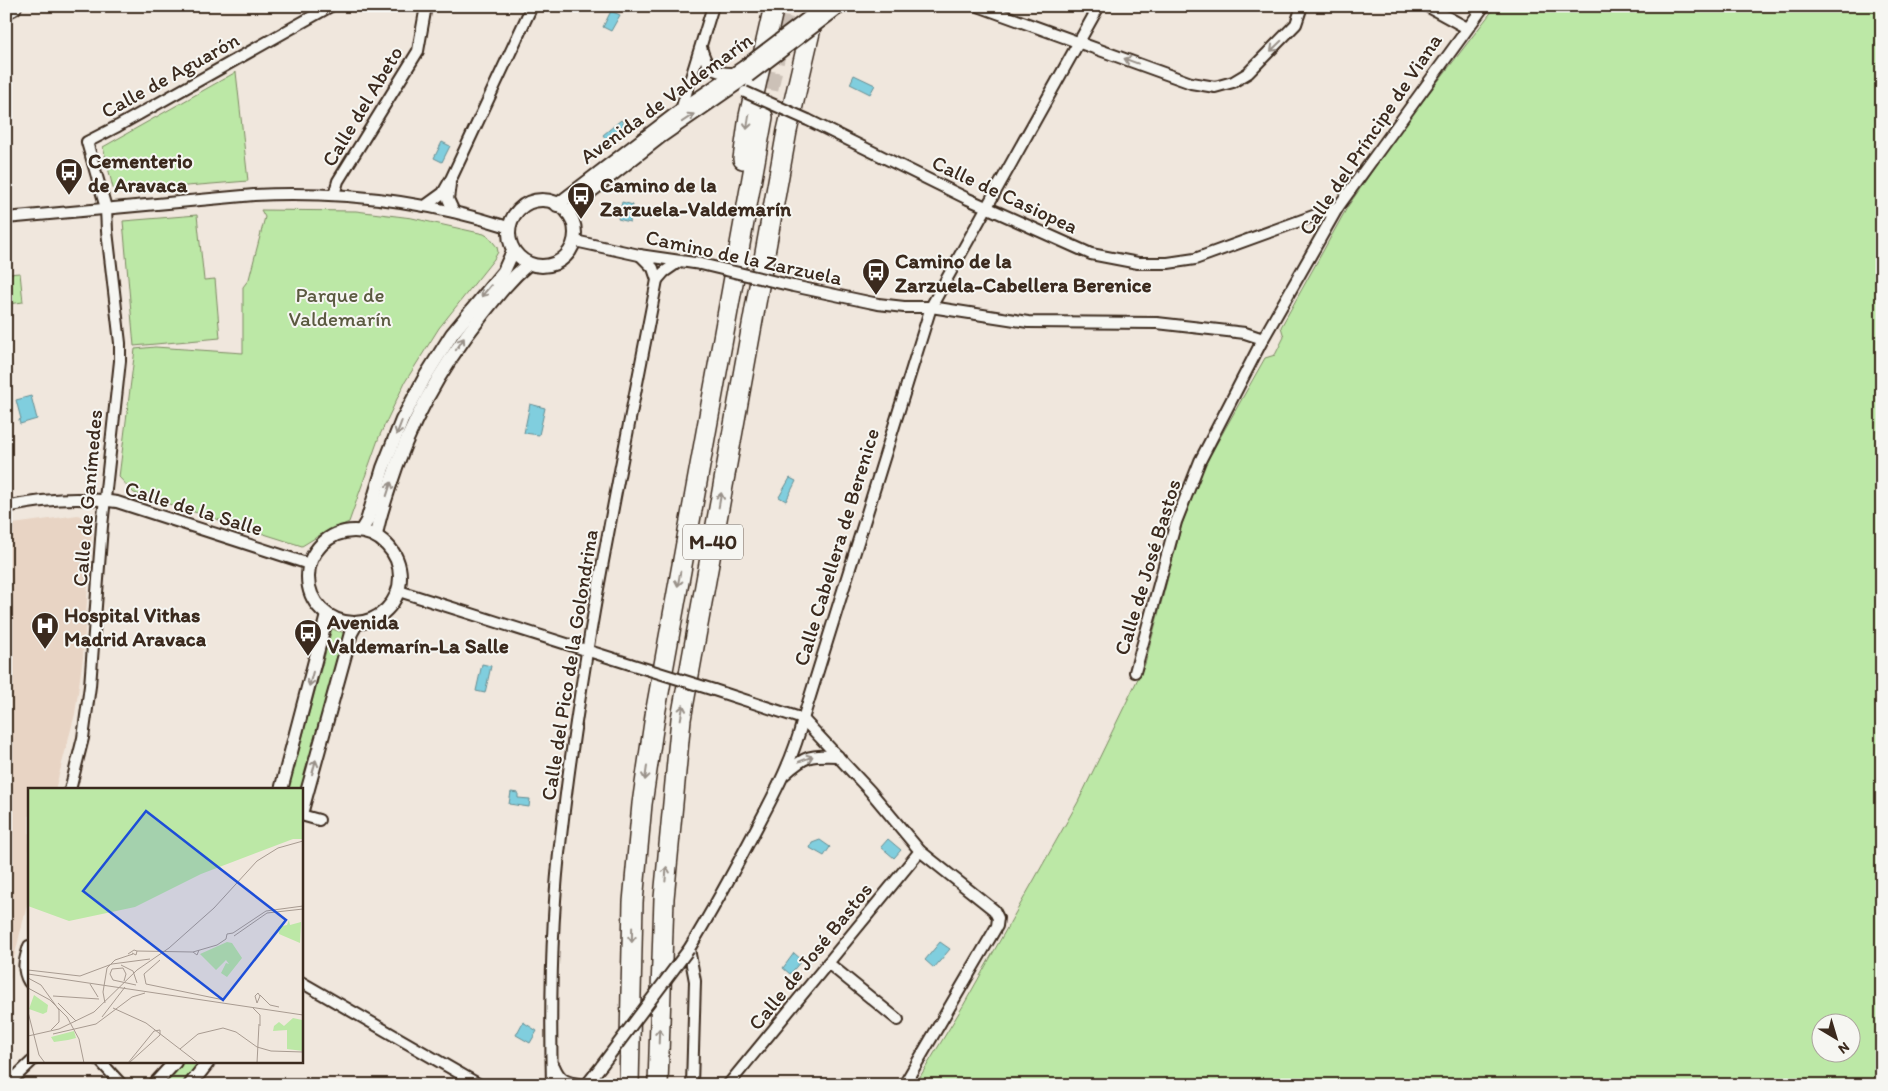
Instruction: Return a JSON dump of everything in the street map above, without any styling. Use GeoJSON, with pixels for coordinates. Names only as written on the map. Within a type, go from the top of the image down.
{"type":"FeatureCollection","features":[{"type":"Feature","properties":{"kind":"highway"},"geometry":{"type":"LineString","coordinates":[[6,9],[12,6]]}},
{"type":"Feature","properties":{"kind":"highway"},"geometry":{"type":"LineString","coordinates":[[698,474],[749,116],[774,6]]}},
{"type":"Feature","properties":{"kind":"highway","name":"M-40"},"geometry":{"type":"LineString","coordinates":[[658,1085],[664,898],[681,719],[797,84],[816,6]]}},
{"type":"Feature","properties":{"kind":"highway"},"geometry":{"type":"LineString","coordinates":[[797,84],[824,6]]}},
{"type":"Feature","properties":{"kind":"highway","name":"M-40"},"geometry":{"type":"LineString","coordinates":[[629,1085],[633,902],[642,804],[656,709],[763,117]]}},
{"type":"Feature","properties":{"kind":"street","name":"Calle de Aguarón"},"geometry":{"type":"LineString","coordinates":[[106,208],[87,142],[331,6]]}},
{"type":"Feature","properties":{"kind":"street","name":"Calle del Abeto"},"geometry":{"type":"LineString","coordinates":[[334,196],[338,181],[418,51],[426,6]]}},
{"type":"Feature","properties":{"kind":"street"},"geometry":{"type":"LineString","coordinates":[[425,206],[443,193],[451,179],[532,6]]}},
{"type":"Feature","properties":{"kind":"street"},"geometry":{"type":"LineString","coordinates":[[681,110],[713,6]]}},
{"type":"Feature","properties":{"kind":"street","name":"Avenida de Valdemarín"},"geometry":{"type":"LineString","coordinates":[[557,204],[681,110],[739,79],[824,6]]}},
{"type":"Feature","properties":{"kind":"street","name":"Avenida de Valdemarín"},"geometry":{"type":"LineString","coordinates":[[568,213],[581,199],[660,137],[839,6]]}},
{"type":"Feature","properties":{"kind":"street"},"geometry":{"type":"LineString","coordinates":[[978,6],[1191,83],[1215,86],[1233,82],[1248,73],[1296,24],[1302,6]]}},
{"type":"Feature","properties":{"kind":"street","name":"Calle Cabellera de Berenice"},"geometry":{"type":"LineString","coordinates":[[586,1085],[689,949],[724,892],[781,778],[798,742],[802,719],[931,307],[1099,6]]}},
{"type":"Feature","properties":{"kind":"street"},"geometry":{"type":"LineString","coordinates":[[1427,6],[1467,28]]}},
{"type":"Feature","properties":{"kind":"street","name":"Calle del Príncipe de Viana"},"geometry":{"type":"LineString","coordinates":[[1263,339],[1338,207],[1484,6]]}},
{"type":"Feature","properties":{"kind":"street"},"geometry":{"type":"LineString","coordinates":[[701,46],[705,61],[708,64]]}},
{"type":"Feature","properties":{"kind":"street"},"geometry":{"type":"LineString","coordinates":[[693,70],[701,64],[708,64]]}},
{"type":"Feature","properties":{"kind":"street","name":"Calle de Casiopea"},"geometry":{"type":"LineString","coordinates":[[708,64],[718,72],[739,79],[808,120],[986,207],[1091,254],[1138,263],[1168,263],[1195,259],[1338,207]]}},
{"type":"Feature","properties":{"kind":"street"},"geometry":{"type":"LineString","coordinates":[[451,179],[448,199],[454,212]]}},
{"type":"Feature","properties":{"kind":"street"},"geometry":{"type":"LineString","coordinates":[[6,218],[254,195],[295,193],[425,206],[508,227]]}},
{"type":"Feature","properties":{"kind":"street"},"geometry":{"type":"LineString","coordinates":[[548,200],[563,207],[568,213],[574,223],[575,241],[571,252],[556,263],[540,267],[528,264],[513,252],[508,240],[508,227],[516,212],[530,202],[548,200]]}},
{"type":"Feature","properties":{"kind":"street","name":"Calle de Ganímedes"},"geometry":{"type":"LineString","coordinates":[[70,788],[83,738],[90,686],[105,500],[120,361],[120,343],[106,208]]}},
{"type":"Feature","properties":{"kind":"street","name":"Camino de la Zarzuela"},"geometry":{"type":"LineString","coordinates":[[575,241],[639,255],[701,264],[878,304],[904,307],[931,307],[1028,322],[1157,323],[1244,333],[1263,339]]}},
{"type":"Feature","properties":{"kind":"street"},"geometry":{"type":"LineString","coordinates":[[361,531],[367,521],[383,468],[402,420],[425,377],[452,334],[504,271],[513,252]]}},
{"type":"Feature","properties":{"kind":"street"},"geometry":{"type":"LineString","coordinates":[[639,255],[653,268],[657,280]]}},
{"type":"Feature","properties":{"kind":"street"},"geometry":{"type":"LineString","coordinates":[[657,280],[664,272],[680,261]]}},
{"type":"Feature","properties":{"kind":"street"},"geometry":{"type":"LineString","coordinates":[[376,536],[397,464],[412,425],[435,383],[462,341],[512,278],[528,264]]}},
{"type":"Feature","properties":{"kind":"street","name":"Calle del Pico de la Golondrina"},"geometry":{"type":"LineString","coordinates":[[552,1085],[553,939],[561,836],[587,650],[657,280]]}},
{"type":"Feature","properties":{"kind":"street","name":"Calle de José Bastos"},"geometry":{"type":"LineString","coordinates":[[1134,672],[1182,504],[1200,461],[1263,339]]}},
{"type":"Feature","properties":{"kind":"street","name":"Calle de la Salle"},"geometry":{"type":"LineString","coordinates":[[6,507],[66,498],[105,500],[124,504],[309,564]]}},
{"type":"Feature","properties":{"kind":"street"},"geometry":{"type":"LineString","coordinates":[[361,531],[376,536],[390,547],[400,567],[398,591],[388,609],[373,620],[356,624],[342,622],[327,615],[316,605],[308,586],[309,564],[316,550],[326,540],[343,532],[361,531]]}},
{"type":"Feature","properties":{"kind":"street"},"geometry":{"type":"LineString","coordinates":[[398,591],[802,719],[870,791],[920,850],[994,910],[998,918],[997,926],[904,1085]]}},
{"type":"Feature","properties":{"kind":"street"},"geometry":{"type":"LineString","coordinates":[[282,788],[327,615]]}},
{"type":"Feature","properties":{"kind":"street"},"geometry":{"type":"LineString","coordinates":[[302,810],[351,633],[356,624]]}},
{"type":"Feature","properties":{"kind":"street"},"geometry":{"type":"LineString","coordinates":[[781,778],[800,760],[812,756],[838,756]]}},
{"type":"Feature","properties":{"kind":"street"},"geometry":{"type":"LineString","coordinates":[[302,814],[319,820]]}},
{"type":"Feature","properties":{"kind":"street","name":"Calle de José Bastos"},"geometry":{"type":"LineString","coordinates":[[728,1085],[920,850]]}},
{"type":"Feature","properties":{"kind":"street"},"geometry":{"type":"LineString","coordinates":[[689,949],[695,981],[692,1085]]}},
{"type":"Feature","properties":{"kind":"street"},"geometry":{"type":"LineString","coordinates":[[28,950],[23,968],[24,975],[28,981]]}},
{"type":"Feature","properties":{"kind":"street"},"geometry":{"type":"LineString","coordinates":[[828,963],[898,1020]]}},
{"type":"Feature","properties":{"kind":"street"},"geometry":{"type":"LineString","coordinates":[[302,983],[480,1085]]}},
{"type":"Feature","properties":{"kind":"street"},"geometry":{"type":"LineString","coordinates":[[551,1061],[558,1077],[568,1082],[586,1085]]}},
{"type":"Feature","properties":{"kind":"street"},"geometry":{"type":"LineString","coordinates":[[7,1085],[29,1064]]}},
{"type":"Feature","properties":{"kind":"street"},"geometry":{"type":"LineString","coordinates":[[103,1064],[122,1085]]}},
{"type":"Feature","properties":{"kind":"street"},"geometry":{"type":"LineString","coordinates":[[154,1085],[174,1064]]}},
{"type":"Feature","properties":{"kind":"street"},"geometry":{"type":"LineString","coordinates":[[190,1085],[206,1064]]}},
{"type":"Feature","properties":{"kind":"shaded area","name":"Hospital Vithas Madrid Aravaca"},"geometry":{"type":"Polygon","coordinates":[[[78,515],[87,520],[92,528],[83,657],[75,714],[56,788],[28,788],[28,901],[11,970],[12,977],[6,983],[6,525],[78,515]]]}},
{"type":"Feature","properties":{"kind":"green space"},"geometry":{"type":"Polygon","coordinates":[[[1496,6],[1882,6],[1882,1085],[915,1085],[963,1006],[1078,802],[1145,664],[1182,524],[1204,466],[1265,358],[1275,355],[1284,337],[1281,327],[1348,206],[1402,128],[1496,6]]]}},
{"type":"Feature","properties":{"kind":"green space"},"geometry":{"type":"Polygon","coordinates":[[[236,72],[248,181],[114,192],[103,147],[236,72]]]}},
{"type":"Feature","properties":{"kind":"green space","name":"Parque de Valdemarín"},"geometry":{"type":"Polygon","coordinates":[[[261,210],[356,211],[412,218],[484,234],[497,247],[498,252],[439,328],[405,382],[379,437],[349,522],[320,535],[302,546],[134,493],[119,477],[135,349],[155,347],[243,353],[243,287],[249,279],[265,217],[261,210]]]}},
{"type":"Feature","properties":{"kind":"green space"},"geometry":{"type":"Polygon","coordinates":[[[197,215],[204,280],[215,279],[220,338],[134,346],[123,221],[197,215]]]}},
{"type":"Feature","properties":{"kind":"green space"},"geometry":{"type":"Polygon","coordinates":[[[20,273],[23,302],[9,304],[6,274],[20,273]]]}},
{"type":"Feature","properties":{"kind":"green space"},"geometry":{"type":"Polygon","coordinates":[[[332,629],[345,633],[302,788],[289,788],[332,629]]]}},
{"type":"Feature","properties":{"kind":"green space"},"geometry":{"type":"Polygon","coordinates":[[[181,1064],[199,1064],[181,1085],[162,1085],[181,1064]]]}},
{"type":"Feature","properties":{"kind":"water"},"geometry":{"type":"Polygon","coordinates":[[[611,11],[620,15],[611,31],[603,27],[611,11]]]}},
{"type":"Feature","properties":{"kind":"water"},"geometry":{"type":"Polygon","coordinates":[[[854,75],[875,85],[870,94],[850,84],[854,75]]]}},
{"type":"Feature","properties":{"kind":"water"},"geometry":{"type":"Polygon","coordinates":[[[621,120],[627,128],[608,142],[603,135],[621,120]]]}},
{"type":"Feature","properties":{"kind":"water"},"geometry":{"type":"Polygon","coordinates":[[[442,142],[450,146],[442,162],[434,158],[442,142]]]}},
{"type":"Feature","properties":{"kind":"water"},"geometry":{"type":"Polygon","coordinates":[[[622,202],[633,205],[630,222],[618,219],[622,202]]]}},
{"type":"Feature","properties":{"kind":"water"},"geometry":{"type":"Polygon","coordinates":[[[31,396],[37,419],[20,424],[19,420],[21,419],[16,400],[31,396]]]}},
{"type":"Feature","properties":{"kind":"water"},"geometry":{"type":"Polygon","coordinates":[[[530,404],[545,408],[539,435],[524,433],[530,404]]]}},
{"type":"Feature","properties":{"kind":"water"},"geometry":{"type":"Polygon","coordinates":[[[790,478],[796,481],[786,501],[779,497],[790,478]]]}},
{"type":"Feature","properties":{"kind":"water"},"geometry":{"type":"Polygon","coordinates":[[[482,664],[491,666],[485,693],[476,691],[482,664]]]}},
{"type":"Feature","properties":{"kind":"water"},"geometry":{"type":"Polygon","coordinates":[[[511,792],[518,793],[518,798],[530,799],[529,807],[509,804],[511,792]]]}},
{"type":"Feature","properties":{"kind":"water"},"geometry":{"type":"Polygon","coordinates":[[[888,839],[901,850],[894,858],[881,847],[888,839]]]}},
{"type":"Feature","properties":{"kind":"water"},"geometry":{"type":"Polygon","coordinates":[[[820,840],[830,847],[824,856],[810,848],[812,843],[820,840]]]}},
{"type":"Feature","properties":{"kind":"water"},"geometry":{"type":"Polygon","coordinates":[[[940,942],[950,949],[934,968],[925,960],[940,942]]]}},
{"type":"Feature","properties":{"kind":"water"},"geometry":{"type":"Polygon","coordinates":[[[794,953],[802,960],[790,974],[783,968],[794,953]]]}},
{"type":"Feature","properties":{"kind":"water"},"geometry":{"type":"Polygon","coordinates":[[[523,1022],[537,1031],[530,1043],[516,1035],[523,1022]]]}},
{"type":"Feature","properties":{"kind":"tunnel"},"geometry":{"type":"LineString","coordinates":[[763,117],[786,6]]}},
{"type":"Feature","properties":{"kind":"place","name":"Cementerio de Aravaca"},"geometry":{"type":"Point","coordinates":[69,196]}},
{"type":"Feature","properties":{"kind":"place","name":"Camino de la Zarzuela-Valdemarín"},"geometry":{"type":"Point","coordinates":[581,220]}},
{"type":"Feature","properties":{"kind":"place","name":"Camino de la Zarzuela-Cabellera Berenice"},"geometry":{"type":"Point","coordinates":[876,296]}},
{"type":"Feature","properties":{"kind":"place","name":"Hospital Vithas Madrid Aravaca"},"geometry":{"type":"Point","coordinates":[45,650]}},
{"type":"Feature","properties":{"kind":"place","name":"Avenida Valdemarín-La Salle"},"geometry":{"type":"Point","coordinates":[308,657]}}]}
